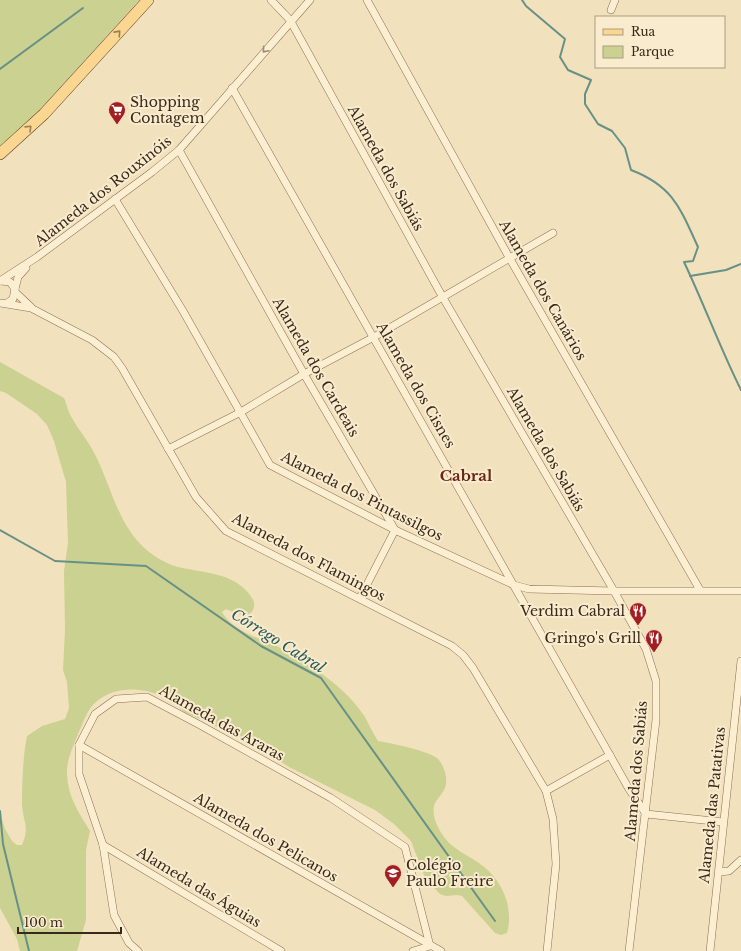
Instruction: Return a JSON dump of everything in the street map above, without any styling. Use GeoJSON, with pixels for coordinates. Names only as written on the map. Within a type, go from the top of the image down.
{"type":"FeatureCollection","features":[{"type":"Feature","properties":{"kind":"main road"},"geometry":{"type":"LineString","coordinates":[[0,154],[44,114],[148,0]]}},
{"type":"Feature","properties":{"kind":"street","name":"Alameda dos Sabiás"},"geometry":{"type":"LineString","coordinates":[[271,0],[290,20],[442,296],[614,591],[646,649],[656,681],[656,720],[629,951]]}},
{"type":"Feature","properties":{"kind":"street","name":"Alameda dos Rouxinóis"},"geometry":{"type":"LineString","coordinates":[[0,281],[37,257],[179,150],[290,20],[310,0]]}},
{"type":"Feature","properties":{"kind":"street","name":"Alameda dos Canários"},"geometry":{"type":"LineString","coordinates":[[367,0],[510,259],[700,590]]}},
{"type":"Feature","properties":{"kind":"street"},"geometry":{"type":"LineString","coordinates":[[611,10],[616,0]]}},
{"type":"Feature","properties":{"kind":"street","name":"Alameda dos Cisnes"},"geometry":{"type":"LineString","coordinates":[[232,88],[629,789],[646,814]]}},
{"type":"Feature","properties":{"kind":"street","name":"Alameda dos Cardeais"},"geometry":{"type":"LineString","coordinates":[[179,150],[304,374],[395,530]]}},
{"type":"Feature","properties":{"kind":"street","name":"Alameda dos Pintassilgos"},"geometry":{"type":"LineString","coordinates":[[115,199],[183,311],[270,465],[395,530],[514,585],[529,589],[741,591]]}},
{"type":"Feature","properties":{"kind":"street"},"geometry":{"type":"LineString","coordinates":[[168,449],[241,412],[304,374],[374,337],[442,296],[510,259],[553,233]]}},
{"type":"Feature","properties":{"kind":"street","name":"Alameda dos Rouxinóis"},"geometry":{"type":"LineString","coordinates":[[2,303],[13,299],[20,273],[37,257]]}},
{"type":"Feature","properties":{"kind":"street","name":"Alameda dos Flamingos"},"geometry":{"type":"LineString","coordinates":[[0,281],[10,282],[31,308]]}},
{"type":"Feature","properties":{"kind":"street","name":"Alameda dos Flamingos"},"geometry":{"type":"LineString","coordinates":[[2,303],[31,308],[92,340],[114,357],[196,497],[226,531],[360,598],[452,646],[464,655],[546,791],[553,819],[556,864],[547,951]]}},
{"type":"Feature","properties":{"kind":"street"},"geometry":{"type":"LineString","coordinates":[[360,598],[395,530]]}},
{"type":"Feature","properties":{"kind":"street","name":"Alameda das Patativas"},"geometry":{"type":"LineString","coordinates":[[710,951],[741,662]]}},
{"type":"Feature","properties":{"kind":"street","name":"Alameda das Araras"},"geometry":{"type":"LineString","coordinates":[[138,951],[129,943],[114,915],[103,845],[79,774],[79,745],[95,714],[116,699],[147,697],[331,798],[405,847],[430,946]]}},
{"type":"Feature","properties":{"kind":"street","name":"Alameda dos Pelicanos"},"geometry":{"type":"LineString","coordinates":[[79,745],[441,951]]}},
{"type":"Feature","properties":{"kind":"street"},"geometry":{"type":"LineString","coordinates":[[546,791],[610,755]]}},
{"type":"Feature","properties":{"kind":"street"},"geometry":{"type":"LineString","coordinates":[[646,814],[723,822]]}},
{"type":"Feature","properties":{"kind":"street","name":"Alameda das Águias"},"geometry":{"type":"LineString","coordinates":[[103,845],[281,951]]}},
{"type":"Feature","properties":{"kind":"street"},"geometry":{"type":"LineString","coordinates":[[718,872],[729,871],[741,860]]}},
{"type":"Feature","properties":{"kind":"street"},"geometry":{"type":"LineString","coordinates":[[413,951],[430,946]]}},
{"type":"Feature","properties":{"kind":"green space"},"geometry":{"type":"Polygon","coordinates":[[[0,0],[139,0],[39,111],[0,147],[0,0]]]}},
{"type":"Feature","properties":{"kind":"green space"},"geometry":{"type":"Polygon","coordinates":[[[0,362],[64,398],[71,416],[90,445],[99,463],[124,522],[132,535],[143,547],[156,557],[172,565],[217,575],[243,587],[253,600],[253,611],[247,615],[243,615],[226,609],[222,612],[227,620],[242,631],[286,651],[308,664],[339,688],[349,697],[365,717],[378,741],[419,750],[438,759],[444,770],[446,782],[444,790],[434,806],[434,817],[446,840],[483,866],[496,880],[508,905],[509,924],[507,933],[501,935],[495,933],[462,896],[446,896],[440,894],[425,878],[411,841],[394,824],[375,810],[289,767],[249,741],[184,712],[165,698],[142,690],[129,689],[106,695],[93,705],[78,734],[70,754],[67,770],[69,790],[78,811],[90,831],[86,850],[86,920],[77,951],[20,951],[17,939],[0,908],[0,813],[5,829],[12,841],[17,845],[22,845],[26,833],[22,797],[27,736],[42,726],[65,719],[69,708],[67,682],[63,670],[65,630],[64,571],[68,543],[66,482],[54,441],[47,425],[37,414],[6,393],[0,391],[0,362]]]}},
{"type":"Feature","properties":{"kind":"waterway"},"geometry":{"type":"LineString","coordinates":[[522,0],[526,6],[565,39],[560,57],[568,70],[591,80],[585,94],[585,104],[598,124],[612,131],[625,148],[631,170],[657,183],[674,200],[680,210],[698,247],[693,261],[684,262],[741,390]]}},
{"type":"Feature","properties":{"kind":"waterway"},"geometry":{"type":"LineString","coordinates":[[0,69],[83,8]]}},
{"type":"Feature","properties":{"kind":"waterway"},"geometry":{"type":"LineString","coordinates":[[690,276],[726,270],[741,264]]}},
{"type":"Feature","properties":{"kind":"waterway","name":"Córrego Cabral"},"geometry":{"type":"LineString","coordinates":[[0,530],[55,561],[146,566],[261,646],[321,678],[495,921]]}},
{"type":"Feature","properties":{"kind":"waterway","name":"Córrego Cabral"},"geometry":{"type":"LineString","coordinates":[[0,811],[3,844],[29,951]]}},
{"type":"Feature","properties":{"kind":"place","name":"Shopping Contagem"},"geometry":{"type":"Point","coordinates":[117,125]}},
{"type":"Feature","properties":{"kind":"place","name":"Verdim Cabral"},"geometry":{"type":"Point","coordinates":[638,626]}},
{"type":"Feature","properties":{"kind":"place","name":"Gringo's Grill"},"geometry":{"type":"Point","coordinates":[654,653]}},
{"type":"Feature","properties":{"kind":"place","name":"Colégio Paulo Freire"},"geometry":{"type":"Point","coordinates":[393,888]}},
{"type":"Feature","properties":{"kind":"district","name":"Cabral"},"geometry":{"type":"Point","coordinates":[466,476]}}]}
